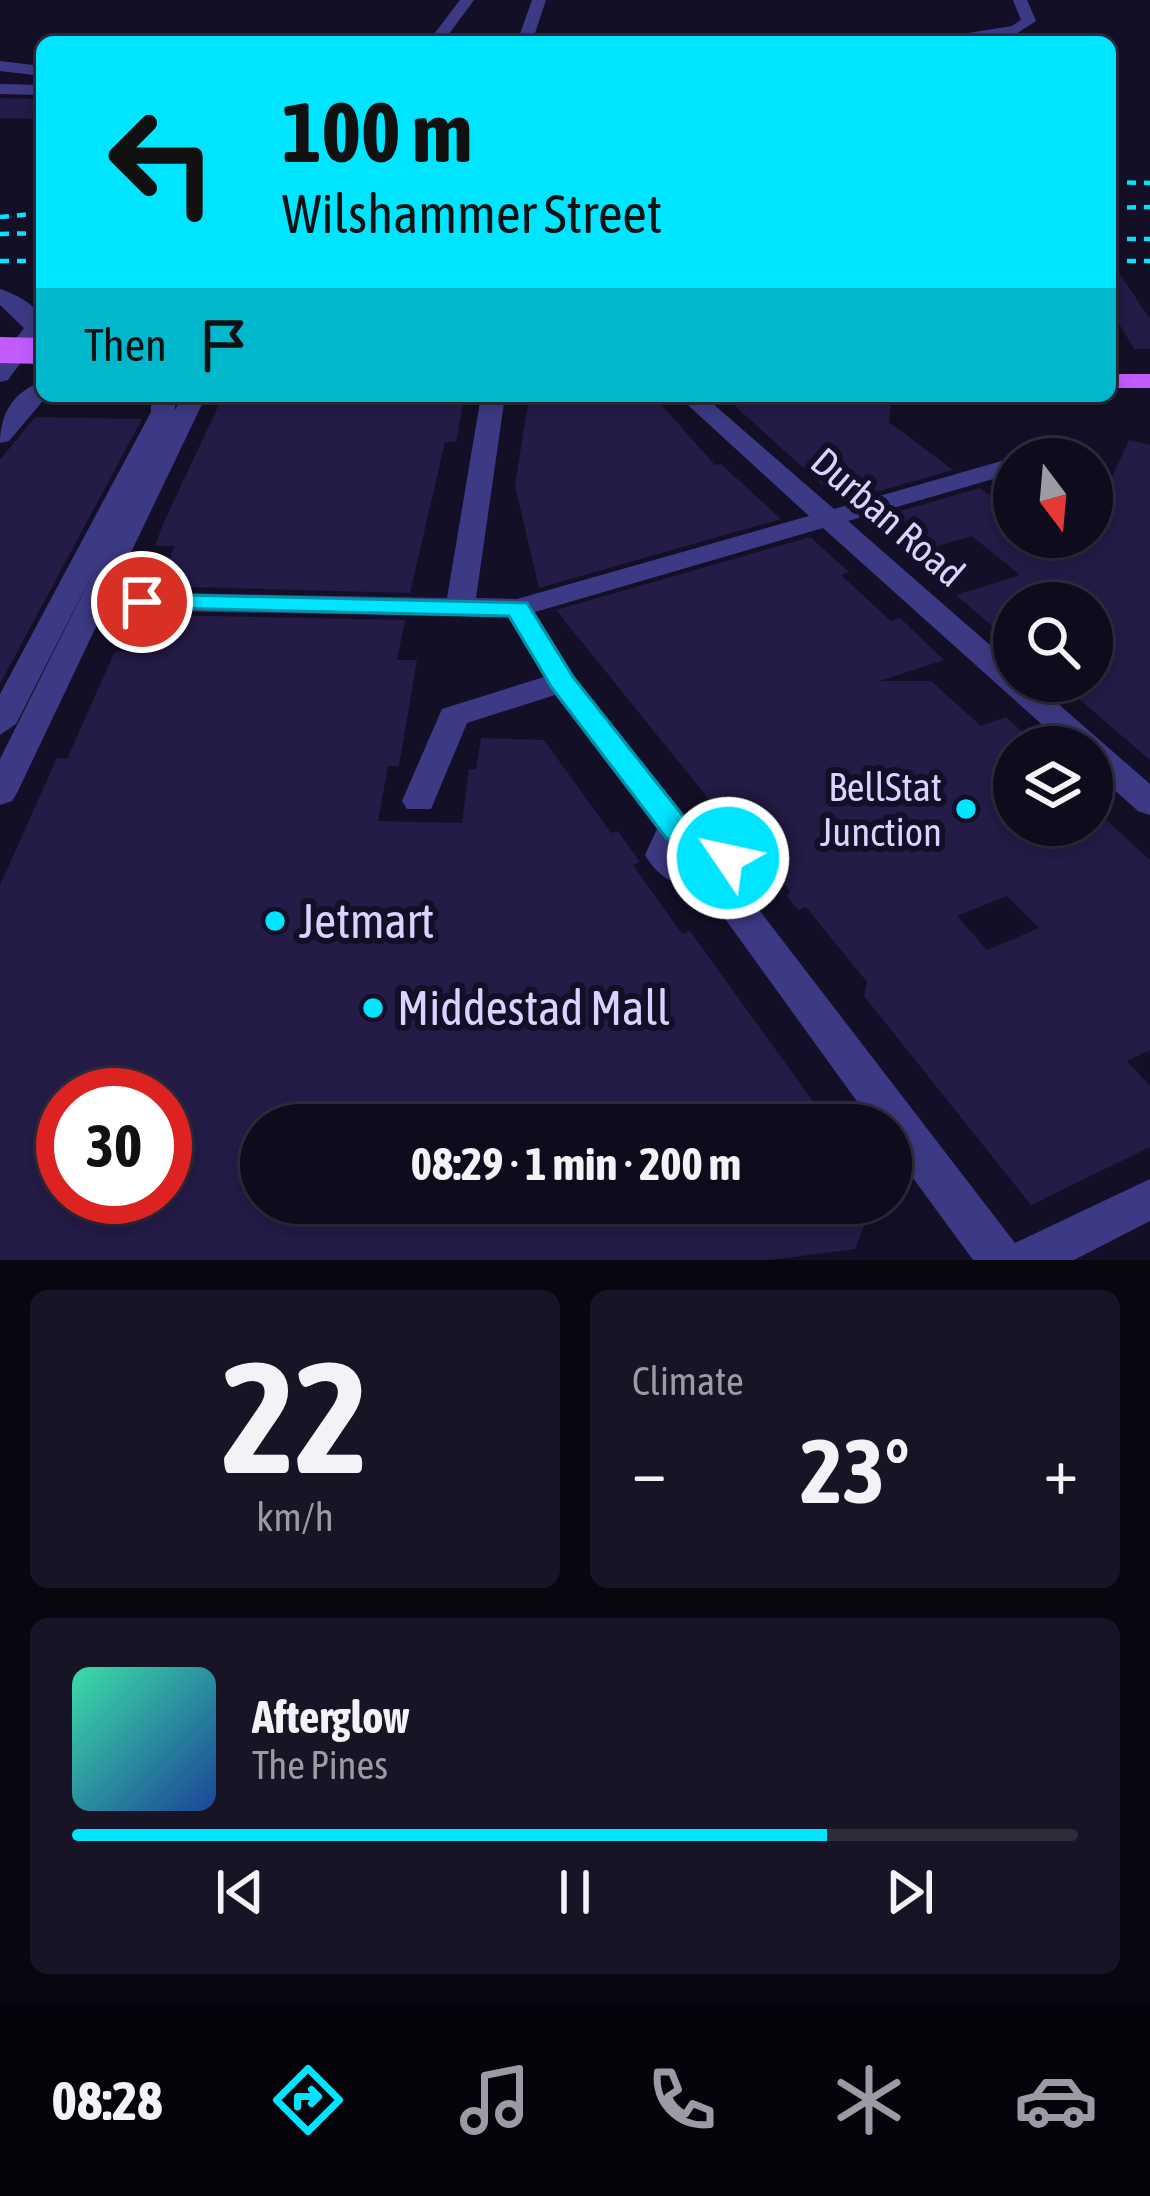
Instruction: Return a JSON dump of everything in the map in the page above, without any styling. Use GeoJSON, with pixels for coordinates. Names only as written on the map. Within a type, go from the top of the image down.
{"type":"FeatureCollection","features":[{"type":"Feature","properties":{"kind":"main road"},"geometry":{"type":"LineString","coordinates":[[0,350],[36,342]]}},
{"type":"Feature","properties":{"kind":"main road"},"geometry":{"type":"LineString","coordinates":[[1116,367],[1150,368]]}},
{"type":"Feature","properties":{"kind":"main road"},"geometry":{"type":"LineString","coordinates":[[0,371],[36,368]]}},
{"type":"Feature","properties":{"kind":"main road"},"geometry":{"type":"LineString","coordinates":[[1116,381],[1150,382]]}},
{"type":"Feature","properties":{"kind":"street"},"geometry":{"type":"LineString","coordinates":[[439,36],[466,0]]}},
{"type":"Feature","properties":{"kind":"street"},"geometry":{"type":"LineString","coordinates":[[529,36],[539,0]]}},
{"type":"Feature","properties":{"kind":"street"},"geometry":{"type":"LineString","coordinates":[[967,36],[1016,30],[1029,21],[1020,0]]}},
{"type":"Feature","properties":{"kind":"street"},"geometry":{"type":"LineString","coordinates":[[2,69],[36,71]]}},
{"type":"Feature","properties":{"kind":"street"},"geometry":{"type":"LineString","coordinates":[[0,89],[36,90]]}},
{"type":"Feature","properties":{"kind":"street"},"geometry":{"type":"LineString","coordinates":[[0,296],[32,319],[36,342]]}},
{"type":"Feature","properties":{"kind":"street"},"geometry":{"type":"LineString","coordinates":[[0,330],[36,342]]}},
{"type":"Feature","properties":{"kind":"street"},"geometry":{"type":"LineString","coordinates":[[0,371],[36,342]]}},
{"type":"Feature","properties":{"kind":"street"},"geometry":{"type":"LineString","coordinates":[[0,436],[36,393]]}},
{"type":"Feature","properties":{"kind":"street"},"geometry":{"type":"LineString","coordinates":[[0,724],[163,412],[163,402]]}},
{"type":"Feature","properties":{"kind":"street"},"geometry":{"type":"LineString","coordinates":[[0,793],[191,402]]}},
{"type":"Feature","properties":{"kind":"street"},"geometry":{"type":"LineString","coordinates":[[460,607],[492,402]]}},
{"type":"Feature","properties":{"kind":"street","name":"Durban Road"},"geometry":{"type":"LineString","coordinates":[[696,402],[1063,726]]}},
{"type":"Feature","properties":{"kind":"street"},"geometry":{"type":"LineString","coordinates":[[97,601],[518,608],[993,471]]}},
{"type":"Feature","properties":{"kind":"street"},"geometry":{"type":"LineString","coordinates":[[518,608],[562,682],[678,831],[706,830],[726,844],[724,864],[711,873],[1000,1260]]}},
{"type":"Feature","properties":{"kind":"street"},"geometry":{"type":"LineString","coordinates":[[419,801],[453,716],[562,682]]}},
{"type":"Feature","properties":{"kind":"street","name":"Durban Road"},"geometry":{"type":"LineString","coordinates":[[1113,770],[1150,802]]}},
{"type":"Feature","properties":{"kind":"street"},"geometry":{"type":"LineString","coordinates":[[1028,1260],[1150,1199]]}},
{"type":"Feature","properties":{"kind":"building"},"geometry":{"type":"Polygon","coordinates":[[[0,98],[36,99],[36,119],[0,118],[0,98]]]}},
{"type":"Feature","properties":{"kind":"building"},"geometry":{"type":"Polygon","coordinates":[[[1116,268],[1150,319],[1150,349],[1134,349],[1118,322],[1116,268]]]}},
{"type":"Feature","properties":{"kind":"building"},"geometry":{"type":"Polygon","coordinates":[[[220,402],[464,402],[456,442],[445,442],[410,593],[158,586],[175,546],[155,546],[220,402]]]}},
{"type":"Feature","properties":{"kind":"building"},"geometry":{"type":"Polygon","coordinates":[[[528,402],[659,402],[715,465],[721,464],[781,519],[539,588],[515,486],[528,402]]]}},
{"type":"Feature","properties":{"kind":"building"},"geometry":{"type":"Polygon","coordinates":[[[731,402],[891,402],[889,422],[953,470],[841,502],[731,402]]]}},
{"type":"Feature","properties":{"kind":"building"},"geometry":{"type":"Polygon","coordinates":[[[35,417],[142,419],[0,684],[0,460],[35,417]]]}},
{"type":"Feature","properties":{"kind":"building"},"geometry":{"type":"Polygon","coordinates":[[[1129,440],[1150,445],[1150,760],[1082,702],[1113,702],[1113,582],[998,582],[1020,575],[999,558],[1113,558],[1113,475],[1129,440]]]}},
{"type":"Feature","properties":{"kind":"building"},"geometry":{"type":"Polygon","coordinates":[[[980,488],[993,498],[993,553],[972,536],[910,554],[869,520],[980,488]]]}},
{"type":"Feature","properties":{"kind":"building"},"geometry":{"type":"Polygon","coordinates":[[[810,537],[849,572],[841,575],[891,621],[900,618],[944,660],[880,681],[931,681],[981,726],[1006,717],[1016,726],[993,726],[993,846],[1113,846],[1113,826],[1150,860],[1150,1050],[1127,1061],[1150,1086],[1150,1147],[1031,1205],[864,996],[867,982],[806,907],[798,910],[787,896],[790,891],[770,867],[762,865],[556,610],[810,537]],[[1007,896],[957,916],[987,950],[1039,928],[1007,896]]]}},
{"type":"Feature","properties":{"kind":"building"},"geometry":{"type":"Polygon","coordinates":[[[993,583],[993,627],[956,595],[993,583]]]}},
{"type":"Feature","properties":{"kind":"building","name":"Middestad Mall"},"geometry":{"type":"Polygon","coordinates":[[[162,615],[405,620],[397,660],[417,660],[399,766],[388,766],[378,821],[462,823],[469,769],[476,769],[481,738],[544,740],[611,833],[618,831],[640,862],[633,865],[682,934],[690,931],[815,1104],[240,1104],[240,1224],[865,1224],[855,1249],[770,1260],[0,1260],[0,885],[57,758],[67,759],[115,651],[136,652],[146,628],[156,628],[162,615]]]}},
{"type":"Feature","properties":{"kind":"railway"},"geometry":{"type":"LineString","coordinates":[[1116,182],[1150,183]]}},
{"type":"Feature","properties":{"kind":"railway"},"geometry":{"type":"LineString","coordinates":[[1116,208],[1150,207]]}},
{"type":"Feature","properties":{"kind":"railway"},"geometry":{"type":"LineString","coordinates":[[0,217],[36,214]]}},
{"type":"Feature","properties":{"kind":"railway"},"geometry":{"type":"LineString","coordinates":[[0,234],[36,233]]}},
{"type":"Feature","properties":{"kind":"railway"},"geometry":{"type":"LineString","coordinates":[[1116,239],[1150,239]]}},
{"type":"Feature","properties":{"kind":"railway"},"geometry":{"type":"LineString","coordinates":[[0,261],[36,261]]}},
{"type":"Feature","properties":{"kind":"railway"},"geometry":{"type":"LineString","coordinates":[[1116,261],[1150,261]]}},
{"type":"Feature","properties":{"kind":"place","name":"BellStat Junction"},"geometry":{"type":"Point","coordinates":[966,809]}},
{"type":"Feature","properties":{"kind":"place","name":"Jetmart"},"geometry":{"type":"Point","coordinates":[275,921]}},
{"type":"Feature","properties":{"kind":"place","name":"Middestad Mall"},"geometry":{"type":"Point","coordinates":[373,1008]}},
{"type":"Feature","properties":{"kind":"route"},"geometry":{"type":"LineString","coordinates":[[142,602],[518,608],[562,682],[678,831],[696,828],[714,833],[726,844],[728,858]]}}]}
